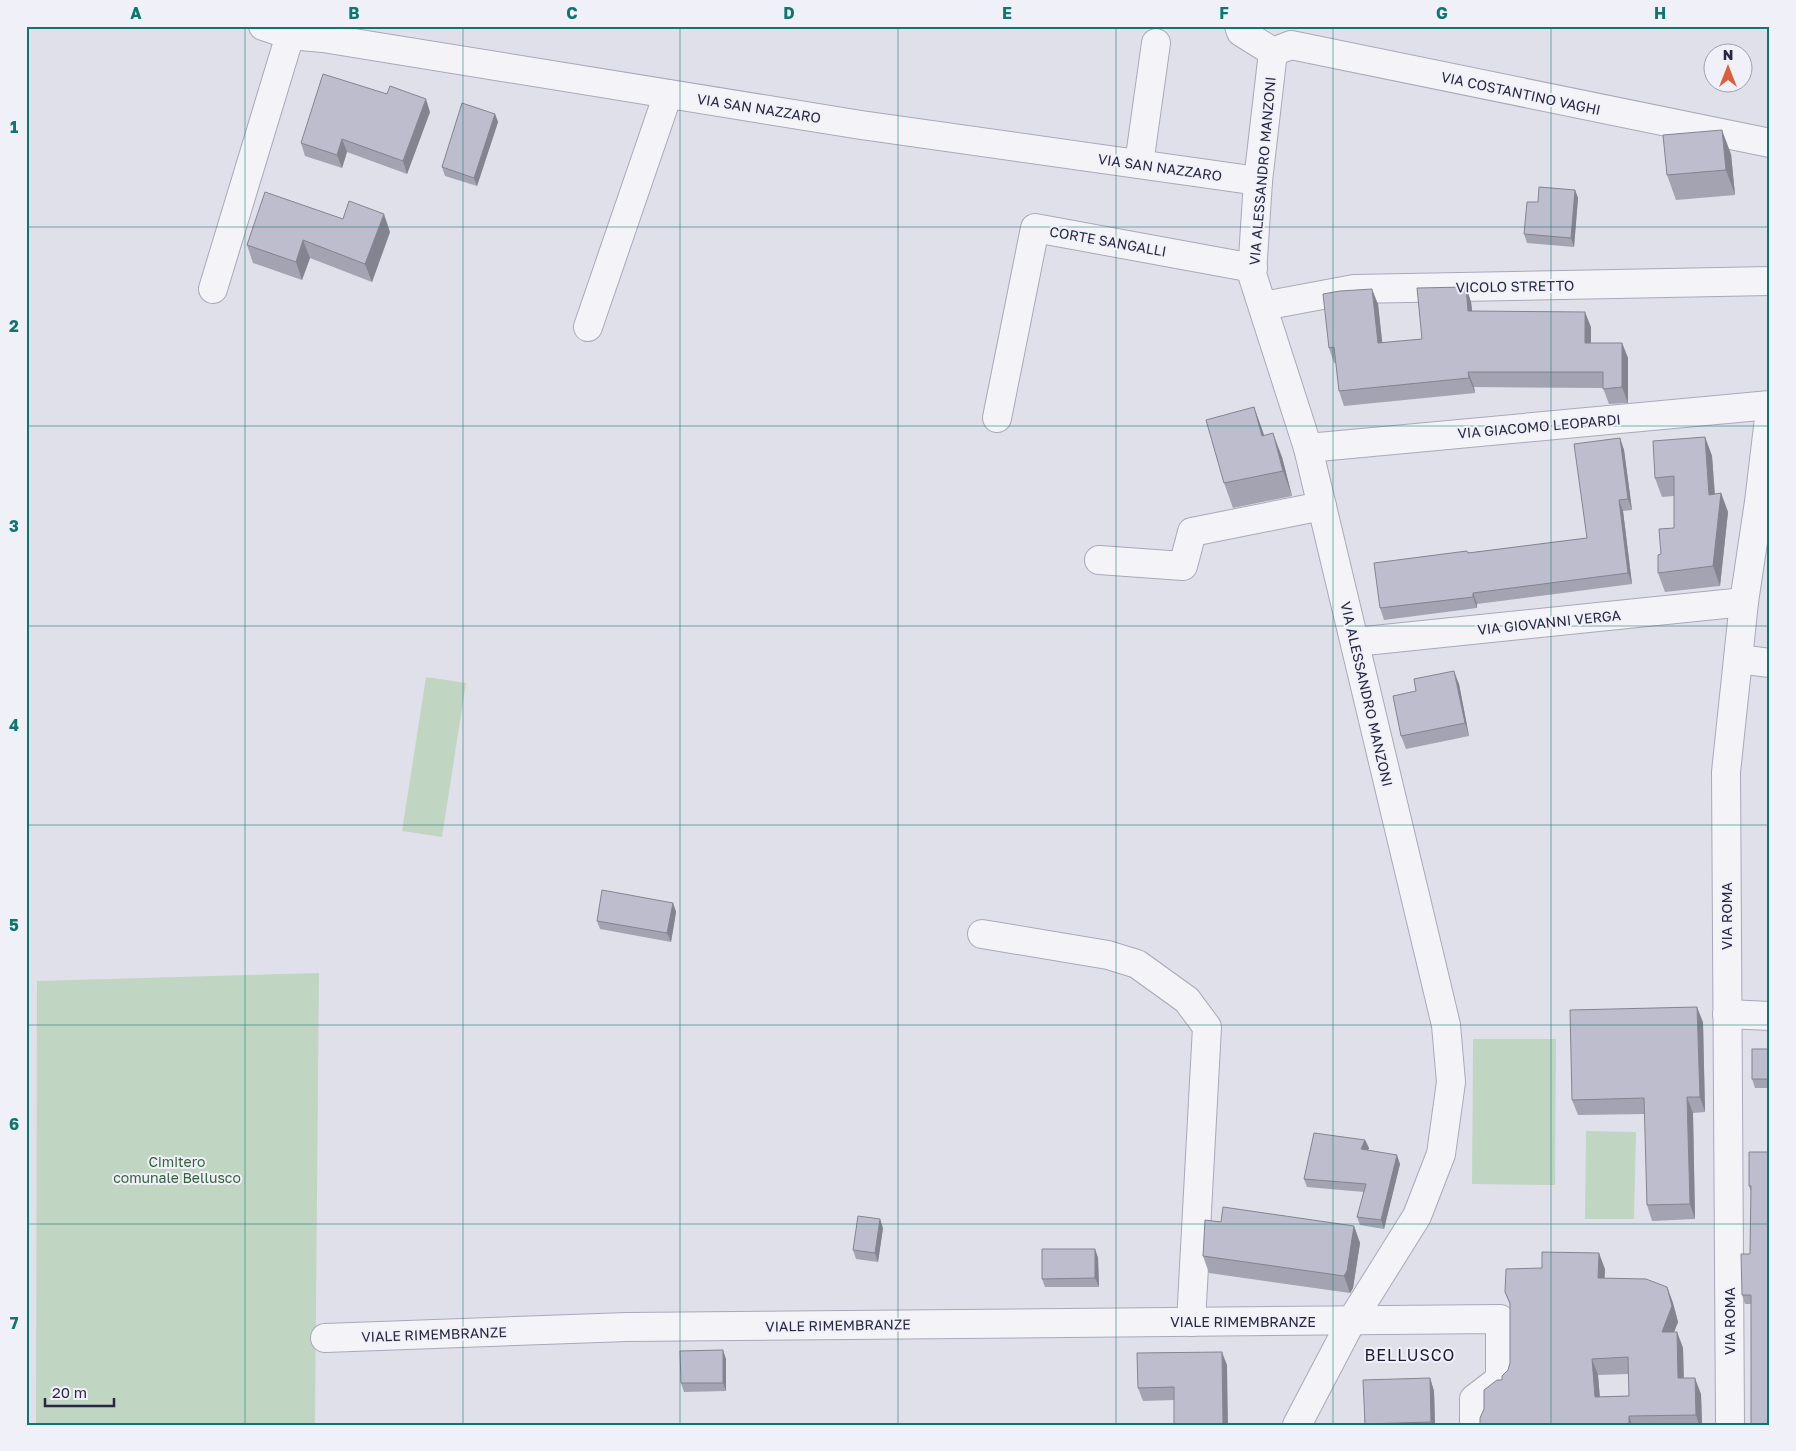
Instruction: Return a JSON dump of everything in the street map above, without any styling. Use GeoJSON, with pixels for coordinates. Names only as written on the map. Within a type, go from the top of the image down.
{"type":"FeatureCollection","features":[{"type":"Feature","properties":{"kind":"street","name":"VIA SAN NAZZARO"},"geometry":{"type":"LineString","coordinates":[[263,26],[290,35],[861,125],[1258,181]]}},
{"type":"Feature","properties":{"kind":"street"},"geometry":{"type":"LineString","coordinates":[[1239,26],[1242,32],[1273,52]]}},
{"type":"Feature","properties":{"kind":"street"},"geometry":{"type":"LineString","coordinates":[[213,289],[290,35]]}},
{"type":"Feature","properties":{"kind":"street"},"geometry":{"type":"LineString","coordinates":[[1139,164],[1156,43]]}},
{"type":"Feature","properties":{"kind":"street","name":"VIA COSTANTINO VAGHI"},"geometry":{"type":"LineString","coordinates":[[1273,52],[1291,45],[1770,143]]}},
{"type":"Feature","properties":{"kind":"street","name":"VIA ALESSANDRO MANZONI"},"geometry":{"type":"LineString","coordinates":[[1273,52],[1258,181],[1252,274],[1308,448],[1446,1025],[1451,1082],[1441,1154],[1417,1216],[1352,1320],[1297,1425]]}},
{"type":"Feature","properties":{"kind":"street"},"geometry":{"type":"LineString","coordinates":[[588,327],[668,94]]}},
{"type":"Feature","properties":{"kind":"street","name":"CORTE SANGALLI"},"geometry":{"type":"LineString","coordinates":[[997,418],[1035,228],[1253,268]]}},
{"type":"Feature","properties":{"kind":"street","name":"VICOLO STRETTO"},"geometry":{"type":"LineString","coordinates":[[1263,306],[1354,289],[1770,281]]}},
{"type":"Feature","properties":{"kind":"street","name":"VIA GIACOMO LEOPARDI"},"geometry":{"type":"LineString","coordinates":[[1308,448],[1770,405]]}},
{"type":"Feature","properties":{"kind":"street","name":"VIA ROMA"},"geometry":{"type":"LineString","coordinates":[[1730,1425],[1726,772],[1744,602],[1770,410]]}},
{"type":"Feature","properties":{"kind":"street"},"geometry":{"type":"LineString","coordinates":[[1098,560],[1183,566],[1192,532],[1322,506]]}},
{"type":"Feature","properties":{"kind":"street","name":"VIA GIOVANNI VERGA"},"geometry":{"type":"LineString","coordinates":[[1355,642],[1744,602]]}},
{"type":"Feature","properties":{"kind":"street"},"geometry":{"type":"LineString","coordinates":[[1738,659],[1770,663]]}},
{"type":"Feature","properties":{"kind":"street"},"geometry":{"type":"LineString","coordinates":[[982,934],[1108,955],[1137,964],[1187,1000],[1207,1027],[1191,1322]]}},
{"type":"Feature","properties":{"kind":"street"},"geometry":{"type":"LineString","coordinates":[[1727,1014],[1770,1016]]}},
{"type":"Feature","properties":{"kind":"street","name":"VIALE RIMEMBRANZE"},"geometry":{"type":"LineString","coordinates":[[325,1338],[626,1327],[1500,1319],[1500,1379],[1474,1399],[1474,1425]]}},
{"type":"Feature","properties":{"kind":"green space"},"geometry":{"type":"Polygon","coordinates":[[[426,677],[466,683],[442,837],[402,831],[426,677]]]}},
{"type":"Feature","properties":{"kind":"green space","name":"Cimitero comunale Bellusco"},"geometry":{"type":"Polygon","coordinates":[[[319,973],[315,1425],[36,1425],[37,981],[319,973]]]}},
{"type":"Feature","properties":{"kind":"green space"},"geometry":{"type":"Polygon","coordinates":[[[1473,1039],[1556,1039],[1555,1185],[1472,1184],[1473,1039]]]}},
{"type":"Feature","properties":{"kind":"green space"},"geometry":{"type":"Polygon","coordinates":[[[1586,1131],[1636,1132],[1634,1219],[1585,1219],[1586,1131]]]}},
{"type":"Feature","properties":{"kind":"building"},"geometry":{"type":"Polygon","coordinates":[[[323,74],[387,94],[390,86],[426,99],[403,161],[342,139],[337,155],[301,143],[323,74]]]}},
{"type":"Feature","properties":{"kind":"building"},"geometry":{"type":"Polygon","coordinates":[[[462,103],[495,114],[474,178],[442,167],[462,103]]]}},
{"type":"Feature","properties":{"kind":"building"},"geometry":{"type":"Polygon","coordinates":[[[1722,130],[1726,170],[1667,175],[1663,135],[1722,130]]]}},
{"type":"Feature","properties":{"kind":"building"},"geometry":{"type":"Polygon","coordinates":[[[1539,187],[1575,190],[1571,238],[1524,234],[1527,202],[1538,202],[1539,187]]]}},
{"type":"Feature","properties":{"kind":"building"},"geometry":{"type":"Polygon","coordinates":[[[265,192],[343,219],[349,201],[384,214],[365,264],[303,240],[296,262],[247,245],[265,192]]]}},
{"type":"Feature","properties":{"kind":"building"},"geometry":{"type":"Polygon","coordinates":[[[1466,287],[1468,311],[1585,312],[1585,343],[1622,343],[1622,387],[1603,389],[1603,372],[1468,372],[1469,378],[1339,391],[1334,347],[1329,348],[1323,294],[1372,289],[1378,343],[1422,339],[1417,288],[1466,287]]]}},
{"type":"Feature","properties":{"kind":"building"},"geometry":{"type":"Polygon","coordinates":[[[1254,407],[1262,436],[1273,433],[1283,471],[1224,483],[1206,420],[1254,407]]]}},
{"type":"Feature","properties":{"kind":"building"},"geometry":{"type":"Polygon","coordinates":[[[1705,437],[1709,495],[1721,493],[1713,566],[1658,573],[1658,555],[1661,554],[1659,529],[1674,528],[1674,476],[1655,478],[1653,441],[1705,437]]]}},
{"type":"Feature","properties":{"kind":"building"},"geometry":{"type":"Polygon","coordinates":[[[1620,438],[1628,499],[1619,500],[1628,573],[1473,593],[1473,597],[1380,608],[1374,563],[1587,538],[1574,444],[1620,438]]]}},
{"type":"Feature","properties":{"kind":"building"},"geometry":{"type":"Polygon","coordinates":[[[1454,671],[1465,723],[1401,736],[1393,696],[1416,691],[1414,679],[1454,671]]]}},
{"type":"Feature","properties":{"kind":"building"},"geometry":{"type":"Polygon","coordinates":[[[602,890],[673,903],[667,933],[597,921],[602,890]]]}},
{"type":"Feature","properties":{"kind":"building"},"geometry":{"type":"Polygon","coordinates":[[[1697,1007],[1700,1097],[1687,1097],[1690,1204],[1647,1205],[1644,1098],[1572,1100],[1570,1010],[1697,1007]]]}},
{"type":"Feature","properties":{"kind":"building"},"geometry":{"type":"Polygon","coordinates":[[[1752,1049],[1770,1049],[1770,1079],[1752,1079],[1752,1049]]]}},
{"type":"Feature","properties":{"kind":"building"},"geometry":{"type":"Polygon","coordinates":[[[1314,1133],[1365,1140],[1361,1149],[1397,1155],[1381,1220],[1357,1217],[1366,1184],[1304,1179],[1314,1133]]]}},
{"type":"Feature","properties":{"kind":"building"},"geometry":{"type":"Polygon","coordinates":[[[1749,1152],[1770,1152],[1770,1425],[1751,1425],[1751,1295],[1742,1295],[1741,1254],[1750,1254],[1751,1186],[1749,1186],[1749,1152]]]}},
{"type":"Feature","properties":{"kind":"building"},"geometry":{"type":"Polygon","coordinates":[[[1223,1207],[1354,1226],[1347,1271],[1344,1276],[1203,1256],[1205,1220],[1221,1222],[1223,1207]]]}},
{"type":"Feature","properties":{"kind":"building"},"geometry":{"type":"Polygon","coordinates":[[[858,1216],[880,1219],[875,1253],[853,1250],[858,1216]]]}},
{"type":"Feature","properties":{"kind":"building"},"geometry":{"type":"Polygon","coordinates":[[[1042,1249],[1095,1249],[1095,1278],[1042,1279],[1042,1249]]]}},
{"type":"Feature","properties":{"kind":"building"},"geometry":{"type":"Polygon","coordinates":[[[1542,1252],[1599,1253],[1598,1278],[1646,1279],[1667,1287],[1672,1306],[1662,1332],[1677,1332],[1678,1378],[1695,1378],[1696,1415],[1629,1416],[1629,1425],[1480,1425],[1480,1418],[1484,1409],[1484,1390],[1497,1380],[1502,1380],[1502,1376],[1508,1370],[1510,1363],[1510,1303],[1505,1292],[1506,1269],[1542,1268],[1542,1252]],[[1628,1357],[1592,1359],[1595,1397],[1629,1396],[1628,1357]]]}},
{"type":"Feature","properties":{"kind":"building"},"geometry":{"type":"Polygon","coordinates":[[[723,1350],[723,1383],[681,1383],[680,1351],[723,1350]]]}},
{"type":"Feature","properties":{"kind":"building"},"geometry":{"type":"Polygon","coordinates":[[[1222,1352],[1223,1425],[1174,1425],[1174,1387],[1138,1388],[1137,1353],[1222,1352]]]}},
{"type":"Feature","properties":{"kind":"building"},"geometry":{"type":"Polygon","coordinates":[[[1430,1378],[1431,1422],[1365,1424],[1363,1380],[1430,1378]]]}},
{"type":"Feature","properties":{"kind":"district","name":"BELLUSCO"},"geometry":{"type":"Point","coordinates":[1410,1355]}}]}
